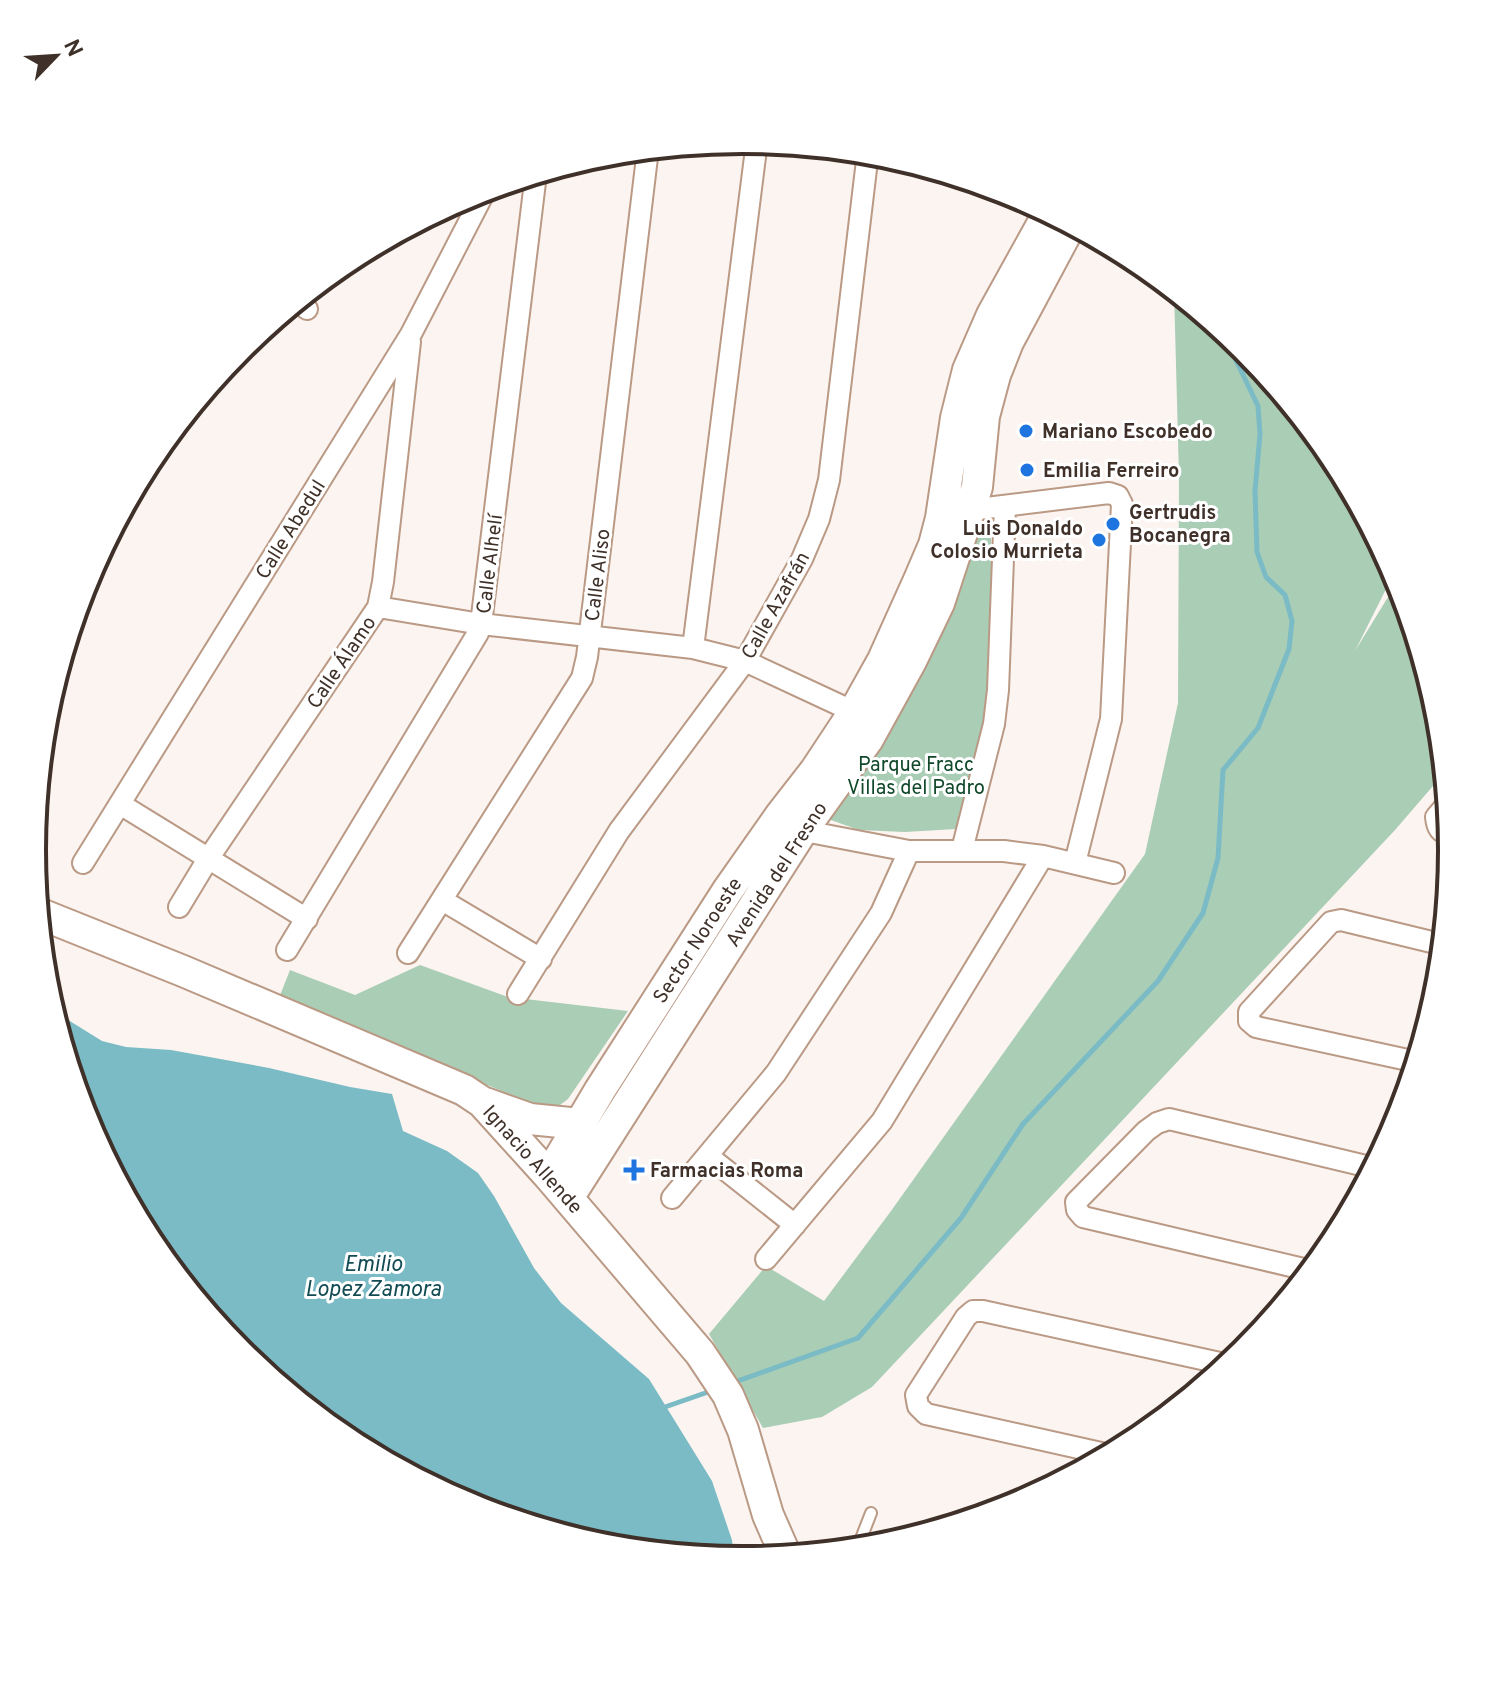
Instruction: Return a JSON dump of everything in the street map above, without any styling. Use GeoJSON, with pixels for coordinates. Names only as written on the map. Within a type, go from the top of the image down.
{"type":"FeatureCollection","features":[{"type":"Feature","properties":{"kind":"street"},"geometry":{"type":"LineString","coordinates":[[693,648],[755,154]]}},
{"type":"Feature","properties":{"kind":"street","name":"Calle Aliso"},"geometry":{"type":"LineString","coordinates":[[408,953],[582,678],[647,160]]}},
{"type":"Feature","properties":{"kind":"street","name":"Calle Azafrán"},"geometry":{"type":"LineString","coordinates":[[518,994],[619,831],[745,661],[802,559],[819,519],[829,480],[866,165]]}},
{"type":"Feature","properties":{"kind":"street","name":"Calle Alhelí"},"geometry":{"type":"LineString","coordinates":[[287,950],[481,624],[535,185]]}},
{"type":"Feature","properties":{"kind":"street","name":"Calle Abedul"},"geometry":{"type":"LineString","coordinates":[[83,863],[411,334],[477,207]]}},
{"type":"Feature","properties":{"kind":"street"},"geometry":{"type":"LineString","coordinates":[[866,717],[883,660],[934,545],[956,418],[968,370],[992,315],[1044,222]]}},
{"type":"Feature","properties":{"kind":"street"},"geometry":{"type":"LineString","coordinates":[[866,717],[939,603],[977,487],[984,416],[995,375],[1008,342],[1066,233]]}},
{"type":"Feature","properties":{"kind":"street","name":"Calle Álamo"},"geometry":{"type":"LineString","coordinates":[[179,907],[378,607],[411,334]]}},
{"type":"Feature","properties":{"kind":"street"},"geometry":{"type":"LineString","coordinates":[[970,510],[1109,493],[1118,496],[1122,504],[1111,719],[1075,863]]}},
{"type":"Feature","properties":{"kind":"street"},"geometry":{"type":"LineString","coordinates":[[962,850],[997,702],[1005,506]]}},
{"type":"Feature","properties":{"kind":"street"},"geometry":{"type":"LineString","coordinates":[[378,607],[481,624],[693,648],[745,661],[866,717]]}},
{"type":"Feature","properties":{"kind":"street","name":"Sector Noroeste"},"geometry":{"type":"LineString","coordinates":[[558,1187],[580,1124],[728,890],[788,828],[815,771],[866,717]]}},
{"type":"Feature","properties":{"kind":"street"},"geometry":{"type":"LineString","coordinates":[[120,804],[307,919]]}},
{"type":"Feature","properties":{"kind":"street"},"geometry":{"type":"LineString","coordinates":[[788,828],[909,851],[1004,851],[1043,856],[1114,873]]}},
{"type":"Feature","properties":{"kind":"street","name":"Avenida del Fresno"},"geometry":{"type":"LineString","coordinates":[[558,1187],[788,828]]}},
{"type":"Feature","properties":{"kind":"street"},"geometry":{"type":"LineString","coordinates":[[672,1198],[776,1073],[881,913],[909,851]]}},
{"type":"Feature","properties":{"kind":"street"},"geometry":{"type":"LineString","coordinates":[[766,1259],[882,1121],[1043,856]]}},
{"type":"Feature","properties":{"kind":"street"},"geometry":{"type":"LineString","coordinates":[[442,900],[541,959]]}},
{"type":"Feature","properties":{"kind":"street","name":"Ignacio Allende"},"geometry":{"type":"LineString","coordinates":[[49,917],[464,1090],[482,1102],[700,1353],[728,1395],[743,1430],[768,1515],[781,1545]]}},
{"type":"Feature","properties":{"kind":"street"},"geometry":{"type":"LineString","coordinates":[[1406,1060],[1256,1027],[1249,1021],[1249,1012],[1331,922],[1341,920],[1433,942]]}},
{"type":"Feature","properties":{"kind":"street"},"geometry":{"type":"LineString","coordinates":[[482,1102],[530,1119],[580,1124]]}},
{"type":"Feature","properties":{"kind":"street"},"geometry":{"type":"LineString","coordinates":[[1299,1268],[1083,1217],[1077,1210],[1076,1202],[1146,1131],[1169,1119],[1363,1165]]}},
{"type":"Feature","properties":{"kind":"street"},"geometry":{"type":"LineString","coordinates":[[708,1156],[795,1225]]}},
{"type":"Feature","properties":{"kind":"street"},"geometry":{"type":"LineString","coordinates":[[1094,1451],[926,1414],[918,1406],[916,1395],[966,1317],[973,1311],[1215,1362]]}},
{"type":"Feature","properties":{"kind":"lane"},"geometry":{"type":"LineString","coordinates":[[862,1536],[871,1513]]}},
{"type":"Feature","properties":{"kind":"green space"},"geometry":{"type":"Polygon","coordinates":[[[1174,303],[1202,326],[1266,391],[1322,463],[1346,502],[1387,586],[1355,651],[1390,594],[1426,714],[1436,783],[1395,830],[872,1387],[822,1417],[763,1428],[709,1334],[766,1266],[824,1301],[1145,854],[1178,703],[1179,477],[1174,303]]]}},
{"type":"Feature","properties":{"kind":"green space","name":"Parque Fracc Villas del Padro"},"geometry":{"type":"Polygon","coordinates":[[[973,538],[991,538],[991,648],[985,719],[956,829],[905,832],[859,830],[828,819],[973,538]]]}},
{"type":"Feature","properties":{"kind":"green space"},"geometry":{"type":"Polygon","coordinates":[[[420,965],[508,997],[628,1011],[568,1099],[560,1105],[540,1107],[279,998],[290,970],[355,995],[420,965]]]}},
{"type":"Feature","properties":{"kind":"water","name":"Emilio Lopez Zamora"},"geometry":{"type":"Polygon","coordinates":[[[67,1020],[102,1041],[126,1047],[171,1050],[392,1094],[403,1131],[447,1151],[478,1173],[534,1268],[561,1303],[649,1379],[712,1481],[733,1546],[652,1541],[562,1523],[519,1510],[434,1475],[394,1453],[318,1403],[283,1374],[219,1309],[163,1237],[139,1198],[99,1117],[67,1020]]]}},
{"type":"Feature","properties":{"kind":"waterway"},"geometry":{"type":"LineString","coordinates":[[732,1383],[858,1338],[961,1218],[1023,1124],[1158,981],[1203,913],[1218,858],[1223,770],[1258,728],[1289,649],[1292,621],[1285,595],[1266,577],[1257,552],[1255,491],[1260,434],[1258,406],[1235,358]]}},
{"type":"Feature","properties":{"kind":"waterway"},"geometry":{"type":"LineString","coordinates":[[665,1407],[711,1391]]}},
{"type":"Feature","properties":{"kind":"place","name":"Mariano Escobedo"},"geometry":{"type":"Point","coordinates":[1026,431]}},
{"type":"Feature","properties":{"kind":"place","name":"Emilia Ferreiro"},"geometry":{"type":"Point","coordinates":[1027,470]}},
{"type":"Feature","properties":{"kind":"place","name":"Gertrudis Bocanegra"},"geometry":{"type":"Point","coordinates":[1113,524]}},
{"type":"Feature","properties":{"kind":"place","name":"Luis Donaldo Colosio Murrieta"},"geometry":{"type":"Point","coordinates":[1099,540]}},
{"type":"Feature","properties":{"kind":"place","name":"Farmacias Roma"},"geometry":{"type":"Point","coordinates":[634,1170]}}]}
